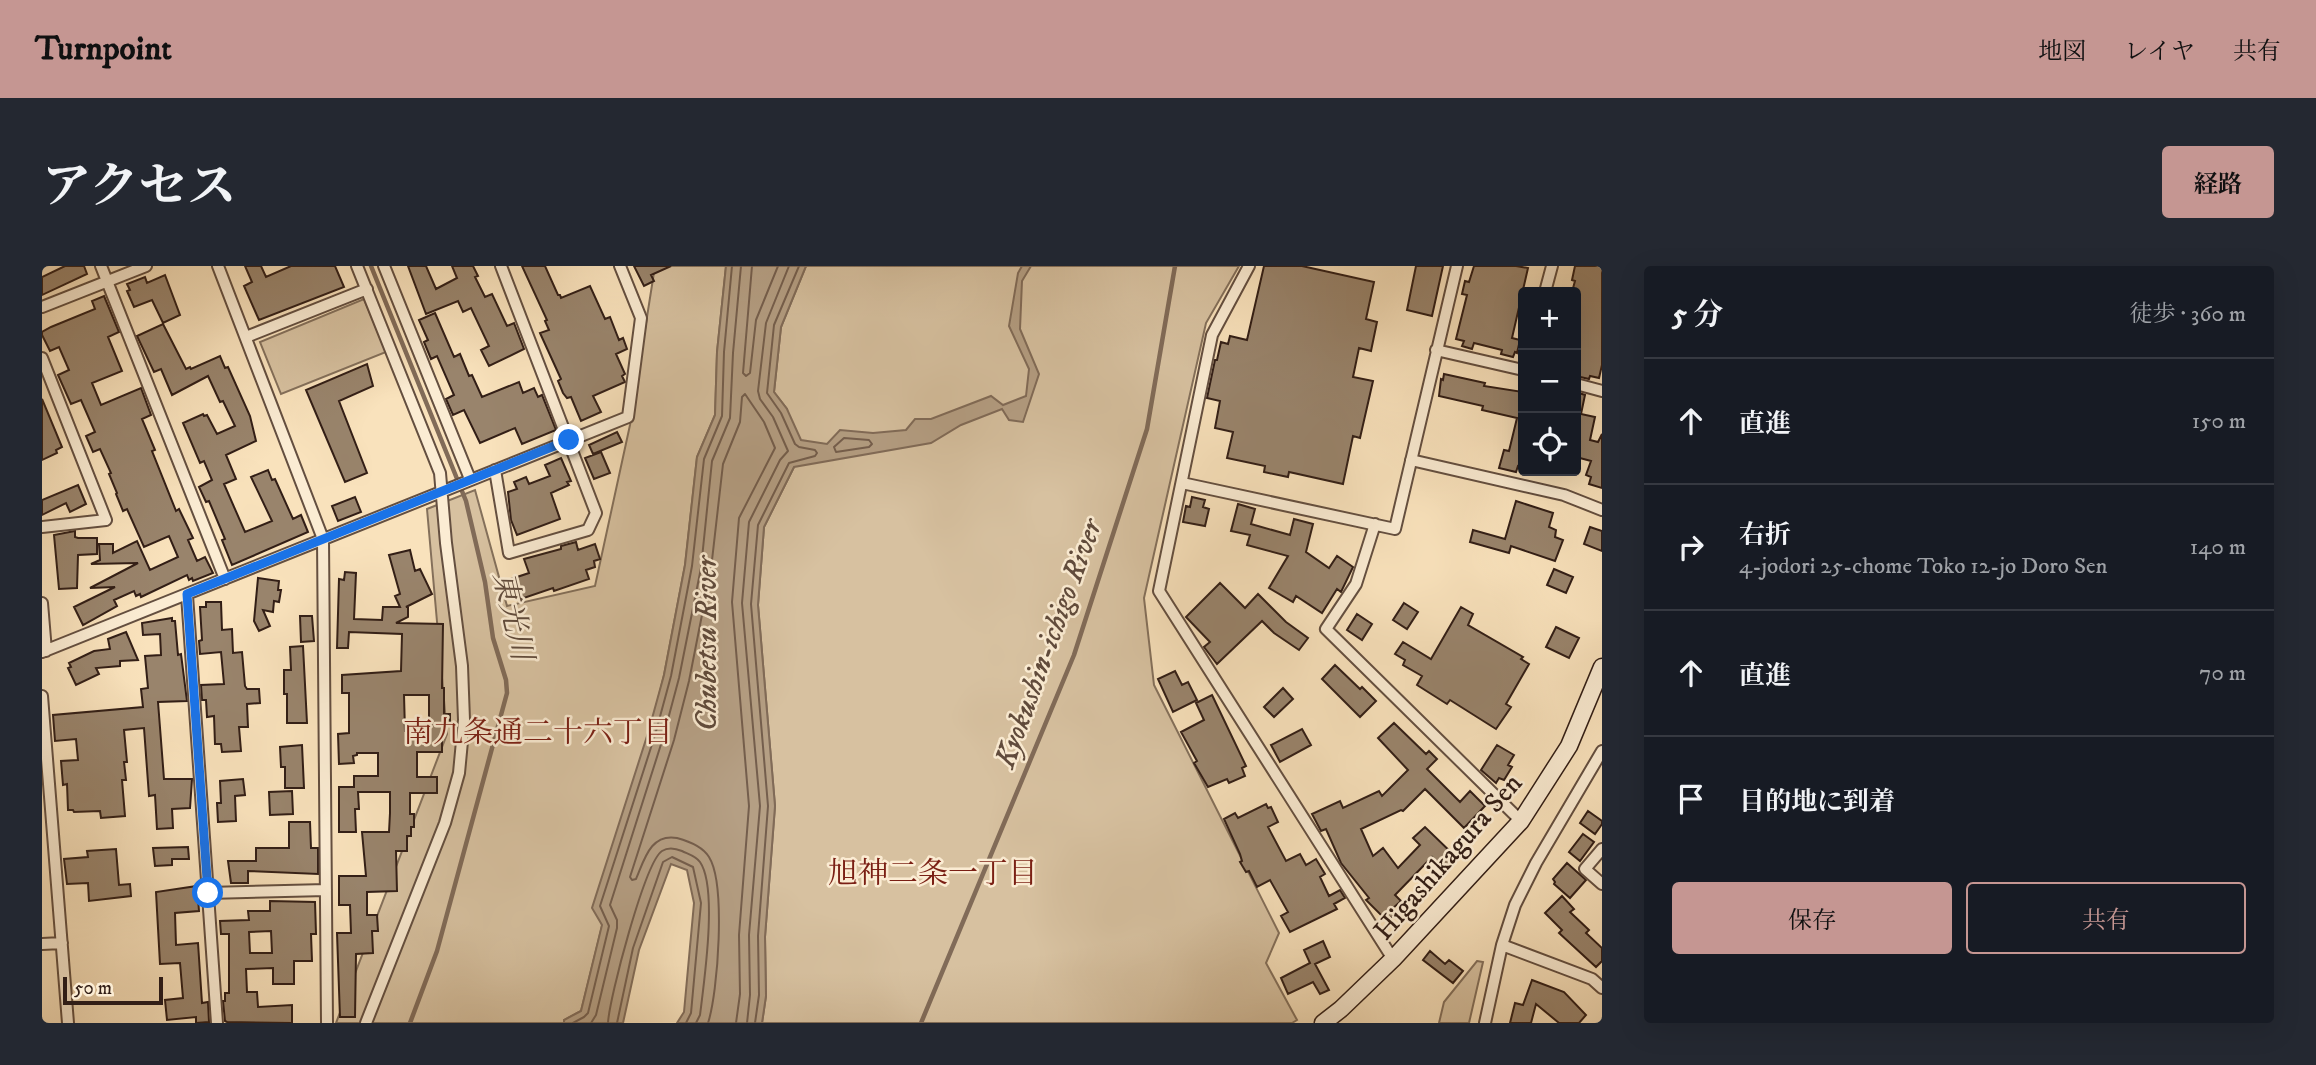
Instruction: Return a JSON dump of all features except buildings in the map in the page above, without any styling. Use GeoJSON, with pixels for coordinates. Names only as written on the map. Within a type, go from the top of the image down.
{"type":"FeatureCollection","features":[{"type":"Feature","properties":{"kind":"street"},"geometry":{"type":"LineString","coordinates":[[101,266],[225,579]]}},
{"type":"Feature","properties":{"kind":"street"},"geometry":{"type":"LineString","coordinates":[[42,307],[146,266]]}},
{"type":"Feature","properties":{"kind":"street"},"geometry":{"type":"LineString","coordinates":[[218,266],[323,539],[327,1023]]}},
{"type":"Feature","properties":{"kind":"street"},"geometry":{"type":"LineString","coordinates":[[357,266],[448,489],[446,543],[462,666],[464,720],[459,773],[445,823],[366,1023]]}},
{"type":"Feature","properties":{"kind":"street"},"geometry":{"type":"LineString","coordinates":[[384,266],[467,480]]}},
{"type":"Feature","properties":{"kind":"street"},"geometry":{"type":"LineString","coordinates":[[495,470],[509,553],[588,530],[596,513],[501,266]]}},
{"type":"Feature","properties":{"kind":"street"},"geometry":{"type":"LineString","coordinates":[[42,603],[44,651],[628,416],[641,318],[620,266]]}},
{"type":"Feature","properties":{"kind":"street"},"geometry":{"type":"LineString","coordinates":[[1249,266],[1212,335],[1159,591],[1393,959]]}},
{"type":"Feature","properties":{"kind":"street"},"geometry":{"type":"LineString","coordinates":[[1182,483],[1395,529],[1457,266]]}},
{"type":"Feature","properties":{"kind":"street"},"geometry":{"type":"LineString","coordinates":[[1546,287],[1552,266]]}},
{"type":"Feature","properties":{"kind":"street"},"geometry":{"type":"LineString","coordinates":[[246,337],[366,289]]}},
{"type":"Feature","properties":{"kind":"street"},"geometry":{"type":"LineString","coordinates":[[1436,350],[1518,369]]}},
{"type":"Feature","properties":{"kind":"street"},"geometry":{"type":"LineString","coordinates":[[42,358],[106,520],[42,527]]}},
{"type":"Feature","properties":{"kind":"street"},"geometry":{"type":"LineString","coordinates":[[1581,385],[1602,391]]}},
{"type":"Feature","properties":{"kind":"street"},"geometry":{"type":"LineString","coordinates":[[1411,460],[1564,495],[1602,510]]}},
{"type":"Feature","properties":{"kind":"street"},"geometry":{"type":"LineString","coordinates":[[1375,524],[1356,584],[1326,629],[1521,821]]}},
{"type":"Feature","properties":{"kind":"street"},"geometry":{"type":"LineString","coordinates":[[187,594],[217,1023]]}},
{"type":"Feature","properties":{"kind":"street","name":"Higashikagura Sen"},"geometry":{"type":"LineString","coordinates":[[1324,1023],[1393,959],[1521,821],[1569,747],[1602,667]]}},
{"type":"Feature","properties":{"kind":"street"},"geometry":{"type":"LineString","coordinates":[[42,696],[68,1023]]}},
{"type":"Feature","properties":{"kind":"street"},"geometry":{"type":"LineString","coordinates":[[1485,1023],[1502,945],[1515,905],[1536,863],[1602,751]]}},
{"type":"Feature","properties":{"kind":"street"},"geometry":{"type":"LineString","coordinates":[[1602,849],[1585,869],[1602,884]]}},
{"type":"Feature","properties":{"kind":"street"},"geometry":{"type":"LineString","coordinates":[[208,893],[326,890]]}},
{"type":"Feature","properties":{"kind":"street"},"geometry":{"type":"LineString","coordinates":[[42,944],[61,943]]}},
{"type":"Feature","properties":{"kind":"street"},"geometry":{"type":"LineString","coordinates":[[1502,945],[1592,979],[1602,988]]}},
{"type":"Feature","properties":{"kind":"shaded area"},"geometry":{"type":"Polygon","coordinates":[[[655,266],[726,266],[717,352],[715,415],[697,457],[685,565],[664,675],[581,1011],[564,1020],[564,1023],[336,1023],[447,734],[427,509],[475,490],[507,606],[595,586],[630,425],[655,266]]]}},
{"type":"Feature","properties":{"kind":"shaded area"},"geometry":{"type":"Polygon","coordinates":[[[806,266],[1239,266],[1206,323],[1144,598],[1154,685],[1279,933],[1266,963],[1297,1020],[1292,1023],[762,1023],[766,996],[765,937],[775,806],[758,605],[764,527],[794,467],[787,409],[774,392],[781,327],[806,266]]]}},
{"type":"Feature","properties":{"kind":"shaded area"},"geometry":{"type":"Polygon","coordinates":[[[364,299],[386,352],[281,394],[260,342],[364,299]]]}},
{"type":"Feature","properties":{"kind":"shaded area"},"geometry":{"type":"Polygon","coordinates":[[[1477,961],[1483,962],[1469,1023],[1439,1023],[1444,1002],[1477,961]]]}},
{"type":"Feature","properties":{"kind":"water","name":"Chubetsu River"},"geometry":{"type":"Polygon","coordinates":[[[726,266],[806,266],[781,327],[774,392],[787,409],[801,440],[827,444],[840,430],[873,433],[906,430],[915,419],[931,419],[991,396],[1003,405],[1026,396],[1029,369],[1009,326],[1018,273],[1022,266],[1031,266],[1022,281],[1020,329],[1039,374],[1023,422],[1009,420],[1002,409],[961,425],[931,443],[794,467],[764,527],[758,605],[775,806],[765,937],[766,996],[762,1023],[677,1023],[684,1012],[694,903],[687,870],[671,864],[639,950],[623,1023],[564,1023],[564,1020],[581,1011],[602,925],[592,908],[664,675],[685,565],[697,457],[715,415],[717,352],[726,266]]]}},
{"type":"Feature","properties":{"kind":"waterway","name":"東光川"},"geometry":{"type":"LineString","coordinates":[[371,266],[466,501],[485,582],[493,638],[506,680],[507,693],[437,951],[410,1023]]}},
{"type":"Feature","properties":{"kind":"waterway","name":"Kyokushin-ichigo River"},"geometry":{"type":"LineString","coordinates":[[921,1023],[1074,655],[1147,429],[1175,266]]}},
{"type":"Feature","properties":{"kind":"district","name":"南九条通二十六丁目"},"geometry":{"type":"Point","coordinates":[538,733]}},
{"type":"Feature","properties":{"kind":"district","name":"旭神二条一丁目"},"geometry":{"type":"Point","coordinates":[933,874]}},
{"type":"Feature","properties":{"kind":"route"},"geometry":{"type":"LineString","coordinates":[[208,893],[187,594],[569,440]]}}]}
